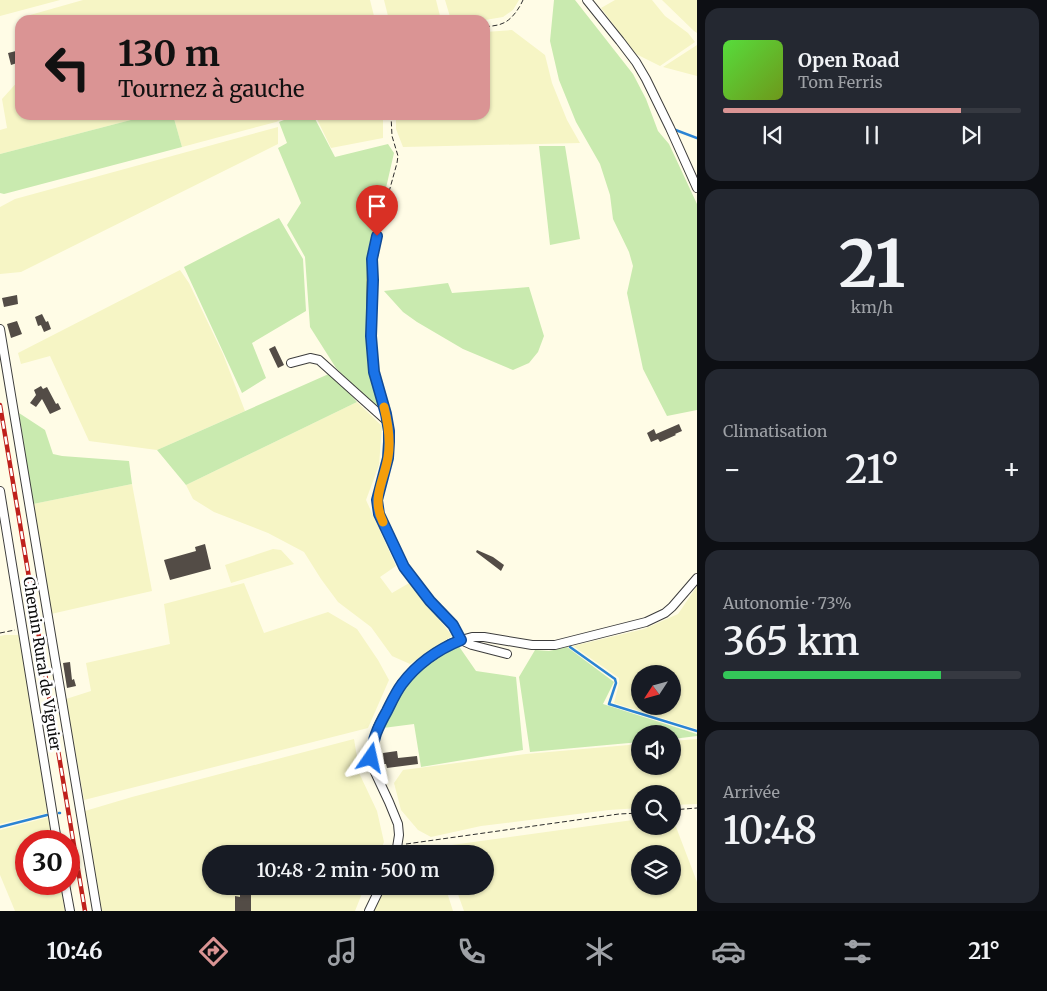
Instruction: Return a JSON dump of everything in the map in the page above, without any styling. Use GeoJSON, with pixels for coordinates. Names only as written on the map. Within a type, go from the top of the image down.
{"type":"FeatureCollection","features":[{"type":"Feature","properties":{"kind":"street"},"geometry":{"type":"LineString","coordinates":[[587,0],[636,62],[646,79],[697,188]]}},
{"type":"Feature","properties":{"kind":"street"},"geometry":{"type":"LineString","coordinates":[[377,236],[372,259],[371,336],[374,372],[389,431],[388,458],[377,500],[379,514],[404,567],[430,601],[453,625],[461,640],[472,645],[507,654]]}},
{"type":"Feature","properties":{"kind":"street"},"geometry":{"type":"LineString","coordinates":[[0,329],[97,911]]}},
{"type":"Feature","properties":{"kind":"street"},"geometry":{"type":"LineString","coordinates":[[291,363],[310,358],[319,360],[387,421]]}},
{"type":"Feature","properties":{"kind":"street","name":"Chemin Rural de Viguier"},"geometry":{"type":"LineString","coordinates":[[0,491],[55,830]]}},
{"type":"Feature","properties":{"kind":"street"},"geometry":{"type":"LineString","coordinates":[[398,845],[398,824],[390,802],[373,768],[371,758],[374,737],[396,694],[410,674],[450,644],[461,640],[484,637],[544,646],[555,645],[646,622],[665,613],[672,607],[697,578]]}},
{"type":"Feature","properties":{"kind":"street"},"geometry":{"type":"LineString","coordinates":[[67,895],[70,911]]}},
{"type":"Feature","properties":{"kind":"street"},"geometry":{"type":"LineString","coordinates":[[370,911],[377,895]]}},
{"type":"Feature","properties":{"kind":"path"},"geometry":{"type":"LineString","coordinates":[[490,26],[505,23],[516,12],[523,0]]}},
{"type":"Feature","properties":{"kind":"path"},"geometry":{"type":"LineString","coordinates":[[377,236],[398,156],[392,136],[391,120]]}},
{"type":"Feature","properties":{"kind":"path"},"geometry":{"type":"LineString","coordinates":[[0,633],[15,630],[23,632]]}},
{"type":"Feature","properties":{"kind":"path"},"geometry":{"type":"LineString","coordinates":[[681,809],[697,808]]}},
{"type":"Feature","properties":{"kind":"path"},"geometry":{"type":"LineString","coordinates":[[398,845],[631,813]]}},
{"type":"Feature","properties":{"kind":"green space"},"geometry":{"type":"Polygon","coordinates":[[[0,0],[60,0],[0,16],[0,0]]]}},
{"type":"Feature","properties":{"kind":"green space"},"geometry":{"type":"Polygon","coordinates":[[[83,0],[370,0],[374,15],[30,15],[83,0]]]}},
{"type":"Feature","properties":{"kind":"green space"},"geometry":{"type":"Polygon","coordinates":[[[384,0],[436,0],[440,15],[388,15],[384,0]]]}},
{"type":"Feature","properties":{"kind":"green space"},"geometry":{"type":"Polygon","coordinates":[[[445,0],[519,0],[513,10],[503,17],[490,19],[490,15],[450,15],[445,0]]]}},
{"type":"Feature","properties":{"kind":"green space"},"geometry":{"type":"Polygon","coordinates":[[[554,0],[575,0],[633,74],[646,99],[658,131],[669,144],[697,204],[697,410],[667,416],[643,369],[627,293],[633,266],[629,252],[613,219],[610,195],[600,164],[576,122],[559,80],[550,41],[554,0]]]}},
{"type":"Feature","properties":{"kind":"green space"},"geometry":{"type":"Polygon","coordinates":[[[615,0],[652,0],[665,16],[688,33],[695,42],[660,66],[636,54],[601,8],[615,0]]]}},
{"type":"Feature","properties":{"kind":"green space"},"geometry":{"type":"Polygon","coordinates":[[[662,0],[697,0],[697,33],[694,31],[662,0]]]}},
{"type":"Feature","properties":{"kind":"green space"},"geometry":{"type":"Polygon","coordinates":[[[512,30],[545,55],[552,83],[567,120],[580,143],[403,147],[396,129],[396,120],[490,120],[490,32],[512,30]]]}},
{"type":"Feature","properties":{"kind":"green space"},"geometry":{"type":"Polygon","coordinates":[[[697,45],[697,76],[663,67],[697,45]]]}},
{"type":"Feature","properties":{"kind":"green space"},"geometry":{"type":"Polygon","coordinates":[[[15,85],[15,120],[131,120],[0,154],[0,130],[7,128],[2,99],[15,85]]]}},
{"type":"Feature","properties":{"kind":"green space"},"geometry":{"type":"Polygon","coordinates":[[[131,120],[174,120],[182,147],[4,194],[0,193],[0,154],[131,120]]]}},
{"type":"Feature","properties":{"kind":"green space"},"geometry":{"type":"Polygon","coordinates":[[[174,120],[280,120],[276,122],[182,147],[174,120]]]}},
{"type":"Feature","properties":{"kind":"green space"},"geometry":{"type":"Polygon","coordinates":[[[284,120],[316,120],[335,157],[388,144],[394,153],[380,214],[367,256],[369,368],[380,412],[336,368],[310,327],[305,257],[287,225],[301,203],[278,148],[287,143],[279,122],[284,120]]]}},
{"type":"Feature","properties":{"kind":"green space"},"geometry":{"type":"Polygon","coordinates":[[[317,120],[383,120],[383,138],[331,148],[317,120]]]}},
{"type":"Feature","properties":{"kind":"green space"},"geometry":{"type":"Polygon","coordinates":[[[278,127],[278,144],[21,272],[0,274],[0,207],[15,199],[278,127]]]}},
{"type":"Feature","properties":{"kind":"green space"},"geometry":{"type":"Polygon","coordinates":[[[539,146],[565,146],[580,239],[550,245],[539,146]]]}},
{"type":"Feature","properties":{"kind":"green space"},"geometry":{"type":"Polygon","coordinates":[[[279,218],[303,259],[306,311],[252,343],[266,378],[242,393],[184,267],[279,218]]]}},
{"type":"Feature","properties":{"kind":"green space"},"geometry":{"type":"Polygon","coordinates":[[[180,270],[189,283],[223,354],[245,411],[157,450],[89,441],[50,356],[21,364],[18,353],[180,270]]]}},
{"type":"Feature","properties":{"kind":"green space"},"geometry":{"type":"Polygon","coordinates":[[[448,283],[452,293],[529,287],[544,336],[538,352],[529,363],[513,370],[463,349],[403,312],[384,291],[448,283]]]}},
{"type":"Feature","properties":{"kind":"green space"},"geometry":{"type":"Polygon","coordinates":[[[331,373],[357,402],[186,485],[157,450],[331,373]]]}},
{"type":"Feature","properties":{"kind":"green space"},"geometry":{"type":"Polygon","coordinates":[[[357,402],[382,426],[379,465],[366,500],[396,566],[380,577],[392,593],[411,582],[452,636],[410,664],[392,656],[371,627],[338,602],[304,552],[268,533],[214,512],[193,499],[186,485],[357,402]]]}},
{"type":"Feature","properties":{"kind":"green space"},"geometry":{"type":"Polygon","coordinates":[[[19,413],[45,430],[53,454],[129,461],[132,484],[33,504],[19,413]]]}},
{"type":"Feature","properties":{"kind":"green space"},"geometry":{"type":"Polygon","coordinates":[[[132,484],[152,591],[51,614],[33,504],[132,484]]]}},
{"type":"Feature","properties":{"kind":"green space"},"geometry":{"type":"Polygon","coordinates":[[[273,549],[281,550],[294,564],[231,583],[225,565],[273,549]]]}},
{"type":"Feature","properties":{"kind":"green space"},"geometry":{"type":"Polygon","coordinates":[[[244,583],[264,633],[328,612],[357,629],[389,680],[368,728],[84,800],[66,699],[91,691],[86,663],[170,644],[164,604],[244,583]]]}},
{"type":"Feature","properties":{"kind":"green space"},"geometry":{"type":"Polygon","coordinates":[[[697,586],[697,729],[652,715],[681,715],[681,665],[631,665],[631,708],[614,703],[619,678],[573,646],[644,629],[678,614],[697,586]]]}},
{"type":"Feature","properties":{"kind":"green space"},"geometry":{"type":"Polygon","coordinates":[[[18,635],[23,640],[48,813],[0,824],[0,636],[18,635]]]}},
{"type":"Feature","properties":{"kind":"green space"},"geometry":{"type":"Polygon","coordinates":[[[458,645],[476,671],[516,677],[523,750],[421,767],[414,724],[383,728],[399,693],[413,674],[427,663],[458,645]]]}},
{"type":"Feature","properties":{"kind":"green space"},"geometry":{"type":"Polygon","coordinates":[[[567,647],[614,682],[603,704],[631,713],[631,715],[637,715],[669,725],[631,725],[631,743],[530,752],[519,677],[535,650],[549,651],[567,647]]]}},
{"type":"Feature","properties":{"kind":"green space"},"geometry":{"type":"Polygon","coordinates":[[[681,729],[697,734],[697,736],[681,738],[681,729]]]}},
{"type":"Feature","properties":{"kind":"green space"},"geometry":{"type":"Polygon","coordinates":[[[354,739],[360,775],[377,811],[384,842],[383,845],[202,845],[202,895],[361,895],[355,911],[101,911],[85,811],[354,739]]]}},
{"type":"Feature","properties":{"kind":"green space"},"geometry":{"type":"Polygon","coordinates":[[[697,739],[697,804],[681,805],[681,785],[631,785],[631,809],[481,826],[431,837],[418,830],[401,810],[394,783],[403,770],[526,754],[631,745],[631,775],[681,775],[681,740],[697,739]]]}},
{"type":"Feature","properties":{"kind":"green space"},"geometry":{"type":"Polygon","coordinates":[[[49,817],[51,830],[15,830],[15,895],[62,895],[65,911],[15,911],[0,875],[0,830],[49,817]]]}},
{"type":"Feature","properties":{"kind":"green space"},"geometry":{"type":"Polygon","coordinates":[[[631,820],[631,835],[679,835],[697,882],[697,911],[464,911],[458,895],[494,895],[494,845],[452,845],[631,820]]]}},
{"type":"Feature","properties":{"kind":"green space"},"geometry":{"type":"Polygon","coordinates":[[[380,895],[448,895],[453,911],[373,911],[380,895]]]}},
{"type":"Feature","properties":{"kind":"building"},"geometry":{"type":"Polygon","coordinates":[[[15,51],[15,64],[11,65],[8,53],[15,51]]]}},
{"type":"Feature","properties":{"kind":"building"},"geometry":{"type":"Polygon","coordinates":[[[17,295],[18,304],[4,307],[2,298],[17,295]]]}},
{"type":"Feature","properties":{"kind":"building"},"geometry":{"type":"Polygon","coordinates":[[[42,314],[46,322],[48,321],[51,329],[44,332],[41,325],[38,326],[35,317],[42,314]]]}},
{"type":"Feature","properties":{"kind":"building"},"geometry":{"type":"Polygon","coordinates":[[[17,321],[22,334],[11,338],[7,324],[17,321]]]}},
{"type":"Feature","properties":{"kind":"building"},"geometry":{"type":"Polygon","coordinates":[[[275,346],[284,365],[278,368],[269,349],[275,346]]]}},
{"type":"Feature","properties":{"kind":"building"},"geometry":{"type":"Polygon","coordinates":[[[41,386],[43,389],[47,387],[56,404],[58,403],[61,409],[50,414],[42,399],[36,407],[30,403],[36,395],[34,390],[41,386]]]}},
{"type":"Feature","properties":{"kind":"building"},"geometry":{"type":"Polygon","coordinates":[[[679,424],[682,431],[676,435],[660,442],[658,439],[651,442],[647,433],[654,429],[656,434],[679,424]]]}},
{"type":"Feature","properties":{"kind":"building"},"geometry":{"type":"Polygon","coordinates":[[[205,544],[211,569],[170,580],[164,560],[196,551],[195,547],[205,544]]]}},
{"type":"Feature","properties":{"kind":"building"},"geometry":{"type":"Polygon","coordinates":[[[477,550],[493,557],[504,565],[501,571],[476,552],[477,550]]]}},
{"type":"Feature","properties":{"kind":"building"},"geometry":{"type":"Polygon","coordinates":[[[70,662],[72,680],[74,679],[76,686],[67,688],[63,663],[70,662]]]}},
{"type":"Feature","properties":{"kind":"building"},"geometry":{"type":"Polygon","coordinates":[[[397,751],[398,758],[417,756],[418,764],[387,768],[386,764],[384,764],[383,753],[397,751]]]}},
{"type":"Feature","properties":{"kind":"building"},"geometry":{"type":"Polygon","coordinates":[[[240,895],[251,895],[251,911],[235,911],[235,896],[240,897],[240,895]]]}},
{"type":"Feature","properties":{"kind":"waterway"},"geometry":{"type":"LineString","coordinates":[[673,129],[697,138]]}},
{"type":"Feature","properties":{"kind":"waterway"},"geometry":{"type":"LineString","coordinates":[[570,647],[615,679],[616,683],[609,704],[697,731]]}},
{"type":"Feature","properties":{"kind":"waterway"},"geometry":{"type":"LineString","coordinates":[[0,827],[47,815]]}},
{"type":"Feature","properties":{"kind":"railway"},"geometry":{"type":"LineString","coordinates":[[0,405],[85,911]]}},
{"type":"Feature","properties":{"kind":"slow traffic"},"geometry":{"type":"LineString","coordinates":[[383,522],[379,514],[377,500],[388,458],[389,431],[384,407]]}},
{"type":"Feature","properties":{"kind":"route"},"geometry":{"type":"LineString","coordinates":[[371,758],[374,737],[378,726],[402,684],[410,674],[429,658],[450,644],[461,640],[453,625],[430,601],[404,567],[379,514],[377,500],[388,458],[389,431],[374,372],[371,336],[372,259],[377,236]]}}]}
